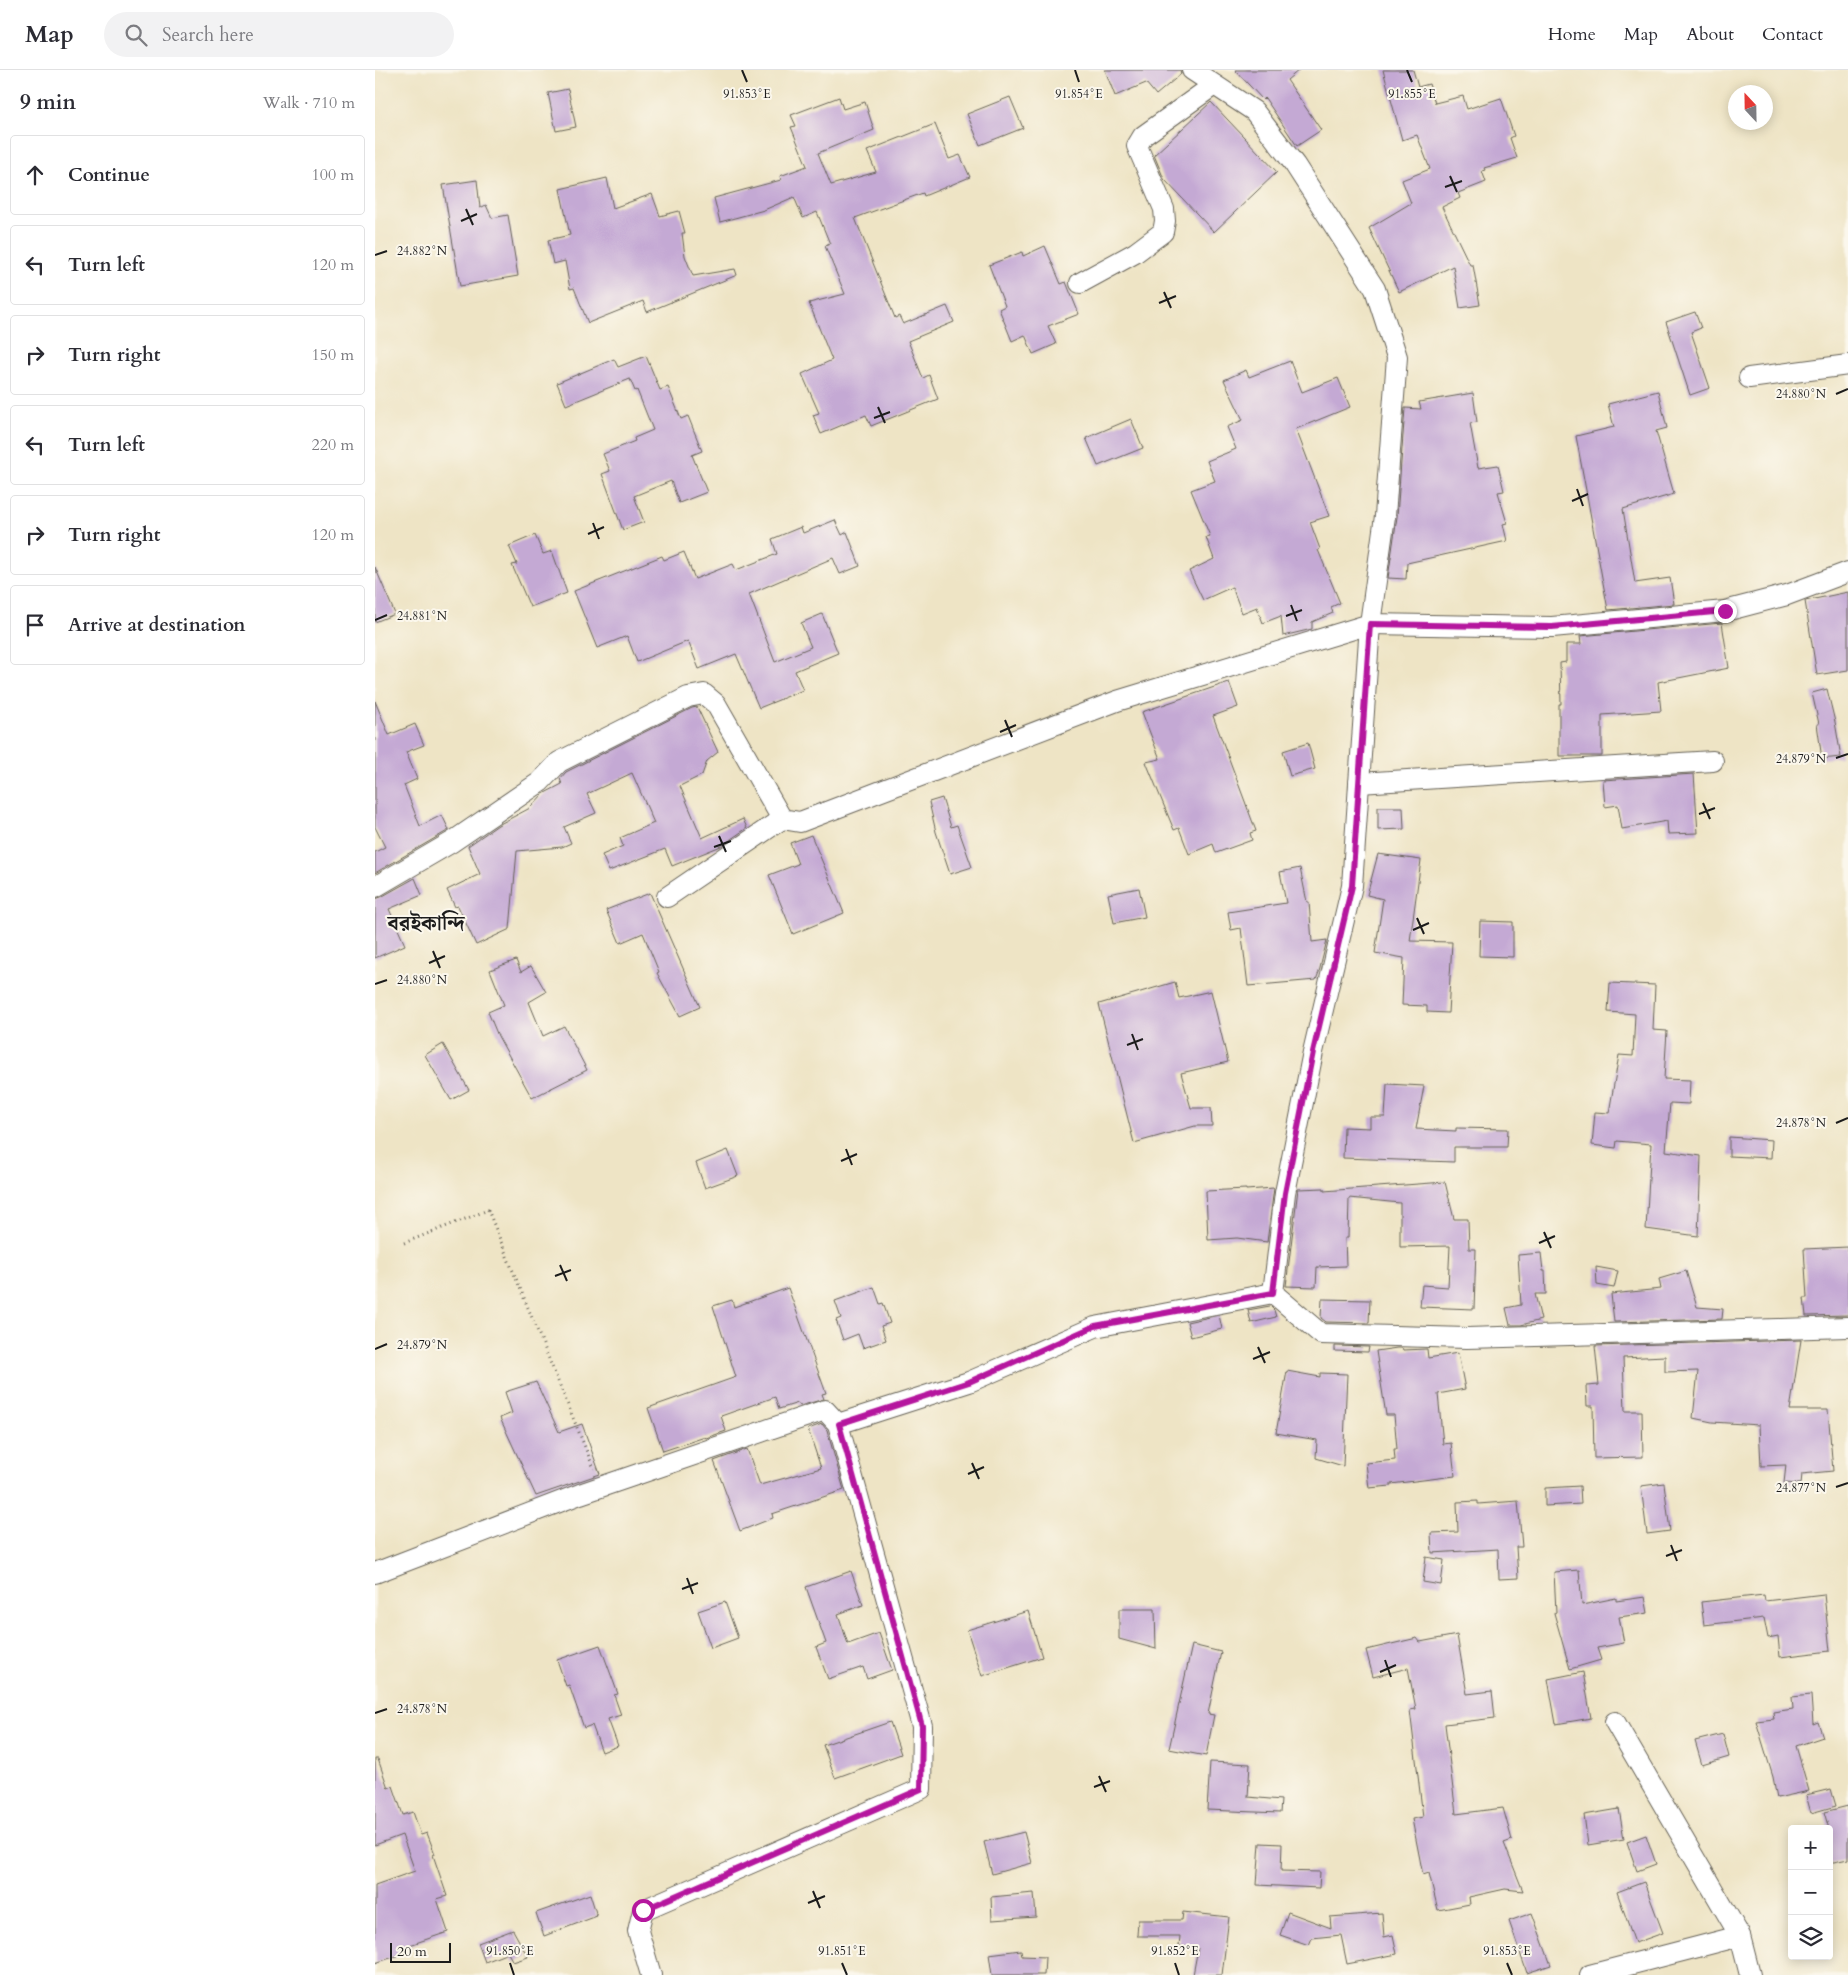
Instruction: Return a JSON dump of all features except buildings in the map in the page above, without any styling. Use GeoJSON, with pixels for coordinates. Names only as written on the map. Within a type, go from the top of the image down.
{"type":"FeatureCollection","features":[{"type":"Feature","properties":{"kind":"street"},"geometry":{"type":"LineString","coordinates":[[1192,70],[1254,111],[1295,165],[1375,289],[1397,357],[1385,516],[1370,624],[1352,886],[1313,1052],[1285,1193],[1273,1293]]}},
{"type":"Feature","properties":{"kind":"street"},"geometry":{"type":"LineString","coordinates":[[1080,283],[1135,253],[1163,232],[1164,210],[1137,146],[1143,136],[1215,85]]}},
{"type":"Feature","properties":{"kind":"street"},"geometry":{"type":"LineString","coordinates":[[1749,378],[1848,365]]}},
{"type":"Feature","properties":{"kind":"street"},"geometry":{"type":"LineString","coordinates":[[667,896],[782,819],[800,822],[1117,701],[1370,624],[1552,627],[1725,611],[1787,595],[1848,572]]}},
{"type":"Feature","properties":{"kind":"street"},"geometry":{"type":"LineString","coordinates":[[375,887],[452,842],[541,782],[559,762],[688,697],[704,694],[716,704],[782,819]]}},
{"type":"Feature","properties":{"kind":"street"},"geometry":{"type":"LineString","coordinates":[[1359,783],[1713,761]]}},
{"type":"Feature","properties":{"kind":"street"},"geometry":{"type":"LineString","coordinates":[[1273,1293],[1321,1334],[1467,1338],[1848,1327]]}},
{"type":"Feature","properties":{"kind":"street"},"geometry":{"type":"LineString","coordinates":[[839,1424],[969,1382],[1095,1326],[1273,1293]]}},
{"type":"Feature","properties":{"kind":"street"},"geometry":{"type":"LineString","coordinates":[[375,1573],[601,1486],[825,1410],[839,1424],[922,1726],[921,1789],[643,1910],[638,1931],[651,1975]]}},
{"type":"Feature","properties":{"kind":"street"},"geometry":{"type":"LineString","coordinates":[[1615,1722],[1740,1936],[1750,1975]]}},
{"type":"Feature","properties":{"kind":"street"},"geometry":{"type":"LineString","coordinates":[[1590,1975],[1740,1936]]}},
{"type":"Feature","properties":{"kind":"path"},"geometry":{"type":"LineString","coordinates":[[404,1243],[488,1210],[601,1486]]}},
{"type":"Feature","properties":{"kind":"district","name":"বরইকান্দি"},"geometry":{"type":"Point","coordinates":[426,923]}},
{"type":"Feature","properties":{"kind":"route"},"geometry":{"type":"LineString","coordinates":[[643,1910],[921,1789],[922,1726],[839,1424],[969,1382],[1095,1326],[1273,1293],[1285,1193],[1313,1052],[1352,886],[1370,624],[1552,627],[1725,611]]}}]}
